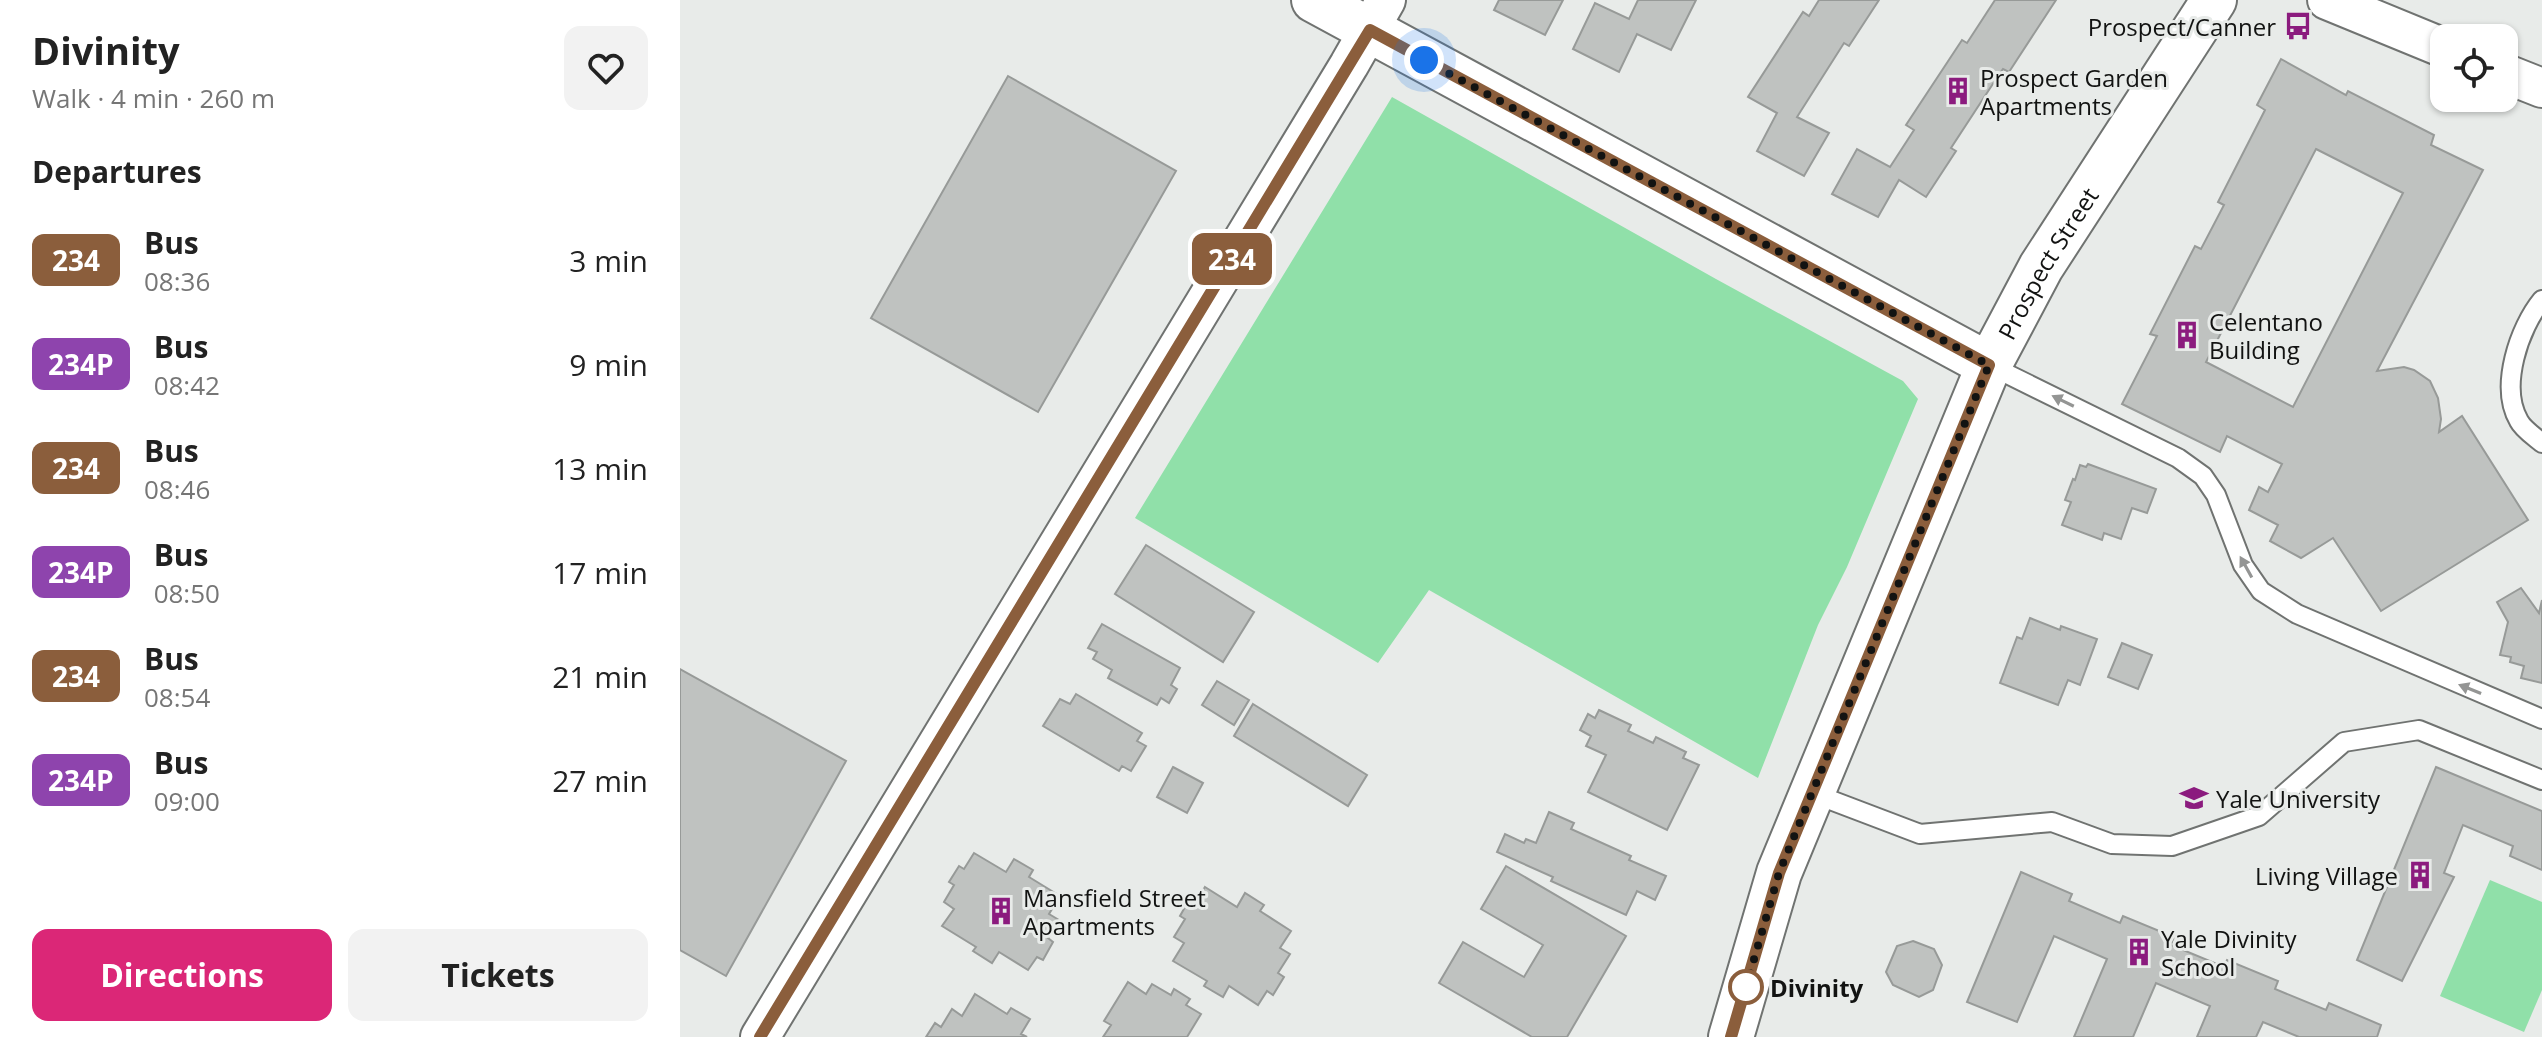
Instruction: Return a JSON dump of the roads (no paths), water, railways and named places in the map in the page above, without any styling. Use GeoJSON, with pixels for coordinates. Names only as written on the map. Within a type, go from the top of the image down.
{"type":"FeatureCollection","features":[{"type":"Feature","properties":{"kind":"main road"},"geometry":{"type":"LineString","coordinates":[[1314,0],[1378,15],[1989,365]]}},
{"type":"Feature","properties":{"kind":"main road","name":"Prospect Street"},"geometry":{"type":"LineString","coordinates":[[1731,1037],[1779,873],[1989,365],[2041,267],[2214,0]]}},
{"type":"Feature","properties":{"kind":"street"},"geometry":{"type":"LineString","coordinates":[[2327,0],[2430,42]]}},
{"type":"Feature","properties":{"kind":"street"},"geometry":{"type":"LineString","coordinates":[[760,1037],[1378,15]]}},
{"type":"Feature","properties":{"kind":"street"},"geometry":{"type":"LineString","coordinates":[[2518,79],[2542,88]]}},
{"type":"Feature","properties":{"kind":"lane"},"geometry":{"type":"LineString","coordinates":[[2542,300],[2529,317],[2517,350],[2510,386],[2519,421],[2542,443]]}},
{"type":"Feature","properties":{"kind":"lane"},"geometry":{"type":"LineString","coordinates":[[1989,365],[2178,458],[2203,476],[2216,495],[2243,565],[2261,591],[2297,614],[2542,719]]}},
{"type":"Feature","properties":{"kind":"lane"},"geometry":{"type":"LineString","coordinates":[[1812,793],[1920,834],[2052,822],[2112,844],[2172,846],[2259,816],[2344,742],[2419,730],[2542,780]]}},
{"type":"Feature","properties":{"kind":"place","name":"Prospect/Canner"},"geometry":{"type":"Point","coordinates":[2298,26]}},
{"type":"Feature","properties":{"kind":"place","name":"Prospect Garden Apartments"},"geometry":{"type":"Point","coordinates":[1958,91]}},
{"type":"Feature","properties":{"kind":"place","name":"Celentano Building"},"geometry":{"type":"Point","coordinates":[2187,335]}},
{"type":"Feature","properties":{"kind":"place","name":"Yale University"},"geometry":{"type":"Point","coordinates":[2194,798]}},
{"type":"Feature","properties":{"kind":"place","name":"Living Village"},"geometry":{"type":"Point","coordinates":[2420,875]}},
{"type":"Feature","properties":{"kind":"place","name":"Mansfield Street Apartments"},"geometry":{"type":"Point","coordinates":[1001,911]}},
{"type":"Feature","properties":{"kind":"place","name":"Yale Divinity School"},"geometry":{"type":"Point","coordinates":[2139,952]}},
{"type":"Feature","properties":{"kind":"place","name":"Divinity"},"geometry":{"type":"Point","coordinates":[1746,987]}}]}
